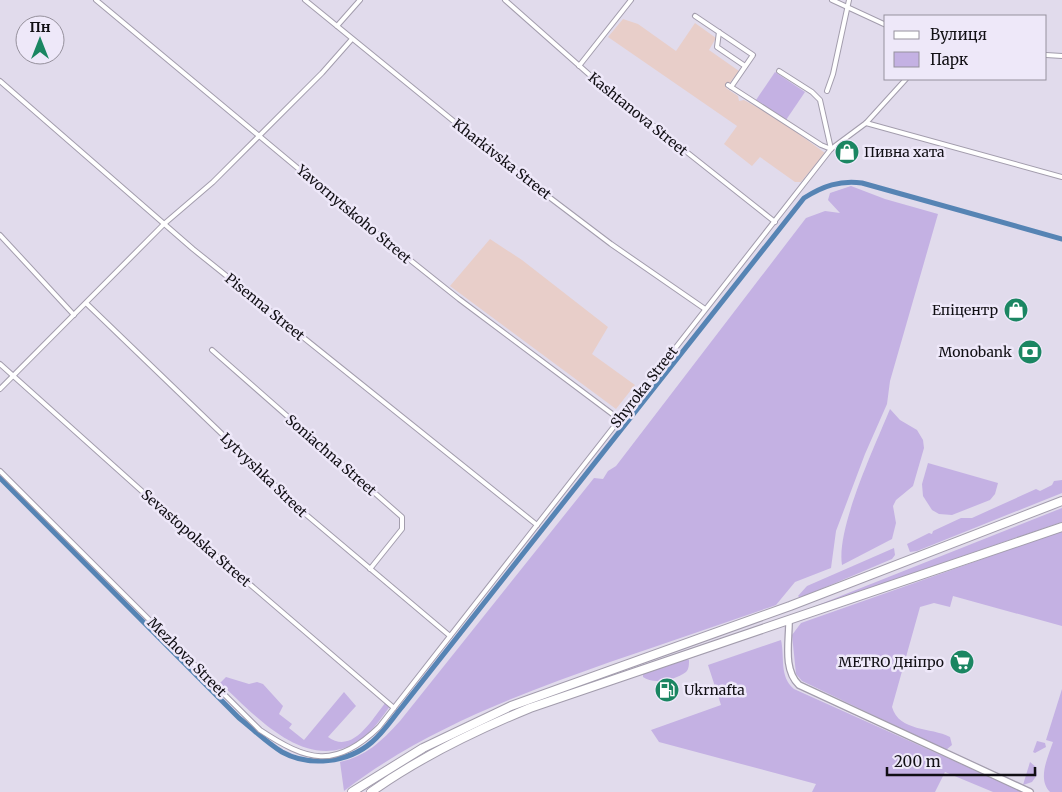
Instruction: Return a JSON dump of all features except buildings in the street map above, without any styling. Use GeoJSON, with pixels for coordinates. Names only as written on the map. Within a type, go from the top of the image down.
{"type":"FeatureCollection","features":[{"type":"Feature","properties":{"kind":"highway"},"geometry":{"type":"LineString","coordinates":[[352,792],[391,766],[423,748],[511,706],[790,606],[1062,501]]}},
{"type":"Feature","properties":{"kind":"highway"},"geometry":{"type":"LineString","coordinates":[[371,792],[420,760],[492,724],[530,708],[710,646],[789,622],[1062,527]]}},
{"type":"Feature","properties":{"kind":"highway"},"geometry":{"type":"LineString","coordinates":[[789,622],[790,606]]}},
{"type":"Feature","properties":{"kind":"street","name":"Yavornytskoho Street"},"geometry":{"type":"LineString","coordinates":[[96,0],[459,300],[619,419]]}},
{"type":"Feature","properties":{"kind":"street","name":"Kharkivska Street"},"geometry":{"type":"LineString","coordinates":[[305,0],[516,172],[612,244],[705,309]]}},
{"type":"Feature","properties":{"kind":"street"},"geometry":{"type":"LineString","coordinates":[[337,26],[360,0]]}},
{"type":"Feature","properties":{"kind":"street","name":"Kashtanova Street"},"geometry":{"type":"LineString","coordinates":[[505,0],[580,66],[704,168],[775,222]]}},
{"type":"Feature","properties":{"kind":"street"},"geometry":{"type":"LineString","coordinates":[[580,66],[631,0]]}},
{"type":"Feature","properties":{"kind":"street"},"geometry":{"type":"LineString","coordinates":[[832,0],[884,24]]}},
{"type":"Feature","properties":{"kind":"street"},"geometry":{"type":"LineString","coordinates":[[826,90],[833,74],[849,0]]}},
{"type":"Feature","properties":{"kind":"street"},"geometry":{"type":"LineString","coordinates":[[695,16],[753,55],[730,86],[821,145],[831,149]]}},
{"type":"Feature","properties":{"kind":"street"},"geometry":{"type":"LineString","coordinates":[[719,32],[717,48],[745,66]]}},
{"type":"Feature","properties":{"kind":"street"},"geometry":{"type":"LineString","coordinates":[[0,389],[164,224],[213,182],[322,73],[352,39]]}},
{"type":"Feature","properties":{"kind":"street"},"geometry":{"type":"LineString","coordinates":[[1047,55],[1062,56]]}},
{"type":"Feature","properties":{"kind":"street"},"geometry":{"type":"LineString","coordinates":[[779,71],[812,92],[820,100],[831,149]]}},
{"type":"Feature","properties":{"kind":"street","name":"Pisenna Street"},"geometry":{"type":"LineString","coordinates":[[0,80],[164,224],[537,525]]}},
{"type":"Feature","properties":{"kind":"street","name":"Shyroka Street"},"geometry":{"type":"LineString","coordinates":[[394,708],[831,149],[866,123],[905,80]]}},
{"type":"Feature","properties":{"kind":"street"},"geometry":{"type":"LineString","coordinates":[[866,123],[1062,177]]}},
{"type":"Feature","properties":{"kind":"street"},"geometry":{"type":"LineString","coordinates":[[0,235],[74,315]]}},
{"type":"Feature","properties":{"kind":"street","name":"Lytvyshka Street"},"geometry":{"type":"LineString","coordinates":[[86,304],[303,512],[450,636]]}},
{"type":"Feature","properties":{"kind":"street","name":"Soniachna Street"},"geometry":{"type":"LineString","coordinates":[[212,350],[402,517],[402,528],[370,569]]}},
{"type":"Feature","properties":{"kind":"street","name":"Sevastopolska Street"},"geometry":{"type":"LineString","coordinates":[[0,364],[154,502],[394,708]]}},
{"type":"Feature","properties":{"kind":"street","name":"Mezhova Street"},"geometry":{"type":"LineString","coordinates":[[0,471],[260,730],[286,747],[308,755],[332,756],[346,752],[366,740],[394,708]]}},
{"type":"Feature","properties":{"kind":"street"},"geometry":{"type":"LineString","coordinates":[[789,622],[790,670],[792,678],[800,685],[1030,792]]}},
{"type":"Feature","properties":{"kind":"shaded area"},"geometry":{"type":"Polygon","coordinates":[[[623,19],[638,24],[676,51],[695,23],[716,38],[709,50],[739,71],[726,88],[738,96],[739,101],[744,100],[777,118],[825,153],[801,182],[795,182],[760,157],[752,166],[724,144],[737,126],[608,37],[623,19]]]}},
{"type":"Feature","properties":{"kind":"shaded area"},"geometry":{"type":"Polygon","coordinates":[[[490,239],[522,260],[608,327],[592,354],[635,385],[616,409],[450,286],[490,239]]]}},
{"type":"Feature","properties":{"kind":"green space"},"geometry":{"type":"Polygon","coordinates":[[[775,72],[805,92],[786,120],[756,100],[775,72]]]}},
{"type":"Feature","properties":{"kind":"green space"},"geometry":{"type":"Polygon","coordinates":[[[851,186],[885,199],[938,214],[890,381],[887,404],[865,454],[836,531],[831,568],[795,582],[776,605],[610,662],[506,701],[472,716],[406,750],[374,769],[344,791],[340,762],[358,756],[373,747],[400,721],[594,478],[603,479],[608,471],[616,466],[806,218],[825,211],[840,213],[828,200],[830,193],[851,186]]]}},
{"type":"Feature","properties":{"kind":"green space"},"geometry":{"type":"Polygon","coordinates":[[[890,409],[900,420],[917,430],[923,440],[924,448],[913,486],[896,500],[893,506],[896,523],[892,539],[842,565],[845,530],[851,509],[890,409]]]}},
{"type":"Feature","properties":{"kind":"green space"},"geometry":{"type":"Polygon","coordinates":[[[928,463],[998,483],[995,494],[990,500],[952,515],[939,514],[932,510],[923,496],[922,484],[928,463]]]}},
{"type":"Feature","properties":{"kind":"green space"},"geometry":{"type":"Polygon","coordinates":[[[1062,480],[1062,493],[917,551],[910,552],[907,544],[929,533],[932,534],[933,531],[961,518],[972,518],[1036,489],[1040,491],[1052,485],[1054,481],[1062,480]]]}},
{"type":"Feature","properties":{"kind":"green space"},"geometry":{"type":"Polygon","coordinates":[[[1062,508],[1062,522],[803,611],[1062,508]]]}},
{"type":"Feature","properties":{"kind":"green space"},"geometry":{"type":"Polygon","coordinates":[[[1062,531],[1062,626],[953,596],[950,607],[934,603],[920,607],[892,707],[901,721],[908,725],[950,737],[952,745],[946,750],[802,681],[796,674],[792,635],[801,623],[1062,531]]]}},
{"type":"Feature","properties":{"kind":"green space"},"geometry":{"type":"Polygon","coordinates":[[[894,548],[895,555],[892,559],[800,598],[798,596],[807,586],[894,548]]]}},
{"type":"Feature","properties":{"kind":"green space"},"geometry":{"type":"Polygon","coordinates":[[[781,640],[784,673],[789,684],[794,689],[1023,792],[993,792],[945,772],[935,792],[812,792],[816,784],[659,742],[651,730],[721,705],[708,665],[781,640]]]}},
{"type":"Feature","properties":{"kind":"green space"},"geometry":{"type":"Polygon","coordinates":[[[687,659],[689,660],[689,666],[682,675],[658,681],[643,677],[643,674],[687,659]]]}},
{"type":"Feature","properties":{"kind":"green space"},"geometry":{"type":"Polygon","coordinates":[[[226,677],[249,684],[257,682],[263,684],[283,706],[279,714],[292,724],[289,728],[304,740],[344,692],[356,706],[328,737],[337,741],[346,742],[354,738],[361,733],[386,702],[391,705],[373,728],[360,740],[340,749],[321,751],[302,746],[283,737],[266,725],[220,683],[226,677]]]}},
{"type":"Feature","properties":{"kind":"green space"},"geometry":{"type":"Polygon","coordinates":[[[1062,689],[1062,792],[1050,792],[1044,781],[1044,774],[1046,761],[1053,742],[1046,740],[1062,689]]]}},
{"type":"Feature","properties":{"kind":"green space"},"geometry":{"type":"Polygon","coordinates":[[[1037,741],[1045,743],[1046,747],[1035,753],[1033,752],[1037,741]]]}},
{"type":"Feature","properties":{"kind":"green space"},"geometry":{"type":"Polygon","coordinates":[[[1030,762],[1036,767],[1037,775],[1032,782],[1023,785],[1030,762]]]}},
{"type":"Feature","properties":{"kind":"waterway"},"geometry":{"type":"LineString","coordinates":[[0,478],[239,718],[282,752],[304,760],[328,761],[352,755],[372,742],[384,730],[804,198],[818,190],[839,183],[862,183],[1062,239]]}},
{"type":"Feature","properties":{"kind":"place","name":"Пивна хата"},"geometry":{"type":"Point","coordinates":[847,152]}},
{"type":"Feature","properties":{"kind":"place","name":"Епіцентр"},"geometry":{"type":"Point","coordinates":[1016,310]}},
{"type":"Feature","properties":{"kind":"place","name":"Monobank"},"geometry":{"type":"Point","coordinates":[1030,352]}},
{"type":"Feature","properties":{"kind":"place","name":"METRO Дніпро"},"geometry":{"type":"Point","coordinates":[962,662]}},
{"type":"Feature","properties":{"kind":"place","name":"Ukrnafta"},"geometry":{"type":"Point","coordinates":[667,690]}}]}
